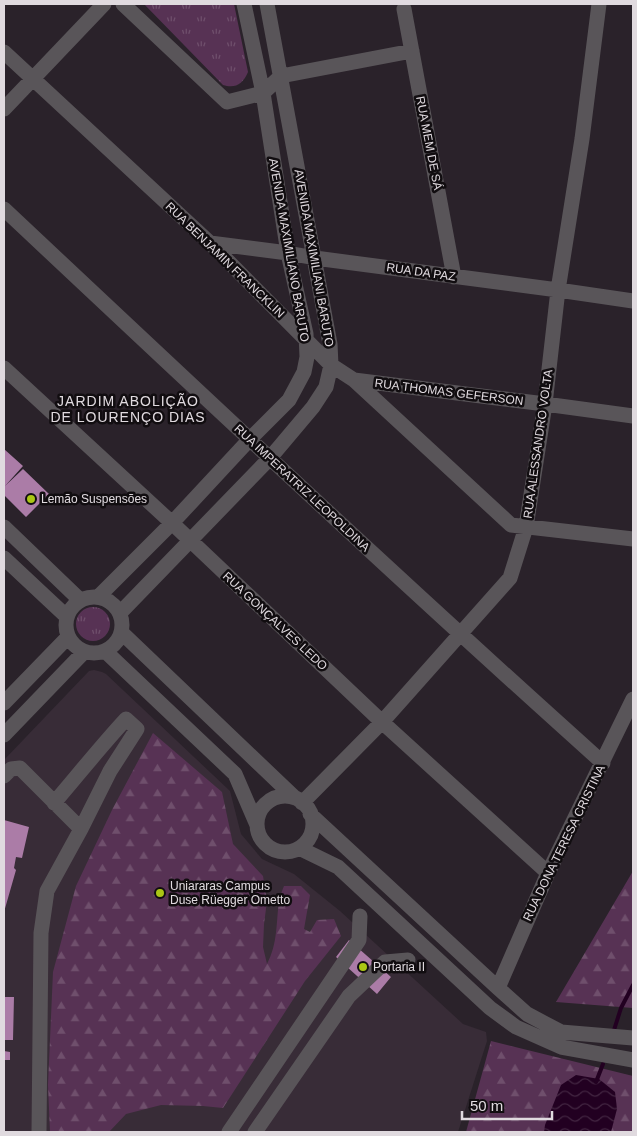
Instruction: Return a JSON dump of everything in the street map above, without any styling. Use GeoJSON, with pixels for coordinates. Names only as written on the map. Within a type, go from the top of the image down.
{"type":"FeatureCollection","features":[{"type":"Feature","properties":{"kind":"street"},"geometry":{"type":"LineString","coordinates":[[4,109],[104,4]]}},
{"type":"Feature","properties":{"kind":"street"},"geometry":{"type":"LineString","coordinates":[[123,4],[227,102],[262,93],[281,76],[412,51]]}},
{"type":"Feature","properties":{"kind":"street","name":"AVENIDA MAXIMILIANO BARUTO"},"geometry":{"type":"LineString","coordinates":[[98,597],[172,523],[289,400],[304,372],[307,357],[306,334],[288,253],[262,93],[244,4]]}},
{"type":"Feature","properties":{"kind":"street","name":"AVENIDA MAXIMILIANI BARUTO"},"geometry":{"type":"LineString","coordinates":[[120,613],[270,458],[313,407],[326,387],[331,365],[330,344],[267,4]]}},
{"type":"Feature","properties":{"kind":"street","name":"RUA ALESSANDRO VOLTA"},"geometry":{"type":"LineString","coordinates":[[302,805],[382,722],[510,578],[526,527],[545,404],[558,290],[582,139],[599,4]]}},
{"type":"Feature","properties":{"kind":"street","name":"RUA MEM DE SÁ"},"geometry":{"type":"LineString","coordinates":[[404,10],[454,277]]}},
{"type":"Feature","properties":{"kind":"street","name":"RUA BENJAMIN FRANCKLIN"},"geometry":{"type":"LineString","coordinates":[[4,52],[210,243],[331,365],[354,380],[511,525],[633,539]]}},
{"type":"Feature","properties":{"kind":"street","name":"RUA IMPERATRIZ LEOPOLDINA"},"geometry":{"type":"LineString","coordinates":[[4,209],[460,635],[602,763]]}},
{"type":"Feature","properties":{"kind":"street","name":"RUA DA PAZ"},"geometry":{"type":"LineString","coordinates":[[210,243],[633,301]]}},
{"type":"Feature","properties":{"kind":"street","name":"RUA GONÇALVES LEDO"},"geometry":{"type":"LineString","coordinates":[[4,368],[172,523],[382,722],[548,873]]}},
{"type":"Feature","properties":{"kind":"street","name":"RUA THOMAS GEFERSON"},"geometry":{"type":"LineString","coordinates":[[354,380],[633,416]]}},
{"type":"Feature","properties":{"kind":"street"},"geometry":{"type":"LineString","coordinates":[[4,527],[80,600]]}},
{"type":"Feature","properties":{"kind":"street"},"geometry":{"type":"LineString","coordinates":[[4,558],[66,616]]}},
{"type":"Feature","properties":{"kind":"street"},"geometry":{"type":"LineString","coordinates":[[98,597],[111,602],[120,613],[122,622],[121,632],[115,643],[105,651],[84,652],[72,643],[68,637],[65,623],[66,616],[80,600],[98,597]]}},
{"type":"Feature","properties":{"kind":"street"},"geometry":{"type":"LineString","coordinates":[[121,632],[302,805],[527,1014],[561,1032],[633,1038]]}},
{"type":"Feature","properties":{"kind":"street"},"geometry":{"type":"LineString","coordinates":[[4,703],[68,637]]}},
{"type":"Feature","properties":{"kind":"street"},"geometry":{"type":"LineString","coordinates":[[105,651],[235,774],[259,834],[271,848],[280,852],[290,852],[299,848],[306,842],[312,826],[302,805],[286,797],[270,801],[263,807],[258,815],[257,825]]}},
{"type":"Feature","properties":{"kind":"street"},"geometry":{"type":"LineString","coordinates":[[4,735],[84,652]]}},
{"type":"Feature","properties":{"kind":"street","name":"RUA DONA TERESA CRISTINA"},"geometry":{"type":"LineString","coordinates":[[498,988],[548,873],[633,699]]}},
{"type":"Feature","properties":{"kind":"street"},"geometry":{"type":"LineString","coordinates":[[39,1132],[42,933],[47,892],[110,771],[136,729],[126,719],[54,803]]}},
{"type":"Feature","properties":{"kind":"street"},"geometry":{"type":"LineString","coordinates":[[111,736],[125,747]]}},
{"type":"Feature","properties":{"kind":"street"},"geometry":{"type":"LineString","coordinates":[[93,757],[110,771]]}},
{"type":"Feature","properties":{"kind":"street"},"geometry":{"type":"LineString","coordinates":[[4,776],[11,769],[20,768],[81,829]]}},
{"type":"Feature","properties":{"kind":"street"},"geometry":{"type":"LineString","coordinates":[[299,848],[338,867],[490,1008],[516,1027],[561,1047],[633,1060]]}},
{"type":"Feature","properties":{"kind":"street"},"geometry":{"type":"LineString","coordinates":[[229,1132],[359,940],[360,916]]}},
{"type":"Feature","properties":{"kind":"street"},"geometry":{"type":"LineString","coordinates":[[255,1132],[349,996],[385,962],[408,960]]}},
{"type":"Feature","properties":{"kind":"shaded area","name":"Uniararas Campus Duse Rüegger Ometto"},"geometry":{"type":"Polygon","coordinates":[[[94,670],[106,674],[230,791],[241,834],[262,859],[294,874],[340,911],[463,1024],[486,1032],[487,1041],[458,1132],[4,1132],[4,760],[89,671],[94,670]]]}},
{"type":"Feature","properties":{"kind":"green space"},"geometry":{"type":"Polygon","coordinates":[[[144,4],[234,4],[248,72],[244,80],[235,86],[223,85],[144,4]]]}},
{"type":"Feature","properties":{"kind":"green space"},"geometry":{"type":"Polygon","coordinates":[[[93,607],[105,612],[110,624],[105,636],[93,641],[81,636],[76,624],[81,612],[93,607]]]}},
{"type":"Feature","properties":{"kind":"green space"},"geometry":{"type":"Polygon","coordinates":[[[153,733],[222,792],[233,844],[263,876],[267,901],[263,947],[267,964],[275,941],[279,901],[284,886],[301,886],[310,895],[304,929],[310,932],[317,920],[334,919],[341,936],[305,981],[223,1108],[161,1105],[126,1114],[109,1132],[50,1132],[48,1085],[53,972],[76,886],[112,810],[153,733]]]}},
{"type":"Feature","properties":{"kind":"green space"},"geometry":{"type":"Polygon","coordinates":[[[633,871],[633,1008],[556,1002],[633,871]]]}},
{"type":"Feature","properties":{"kind":"green space"},"geometry":{"type":"Polygon","coordinates":[[[491,1041],[633,1076],[633,1132],[466,1132],[491,1041]]]}},
{"type":"Feature","properties":{"kind":"water"},"geometry":{"type":"Polygon","coordinates":[[[576,1075],[599,1079],[615,1092],[617,1109],[611,1132],[544,1132],[561,1085],[576,1075]]]}},
{"type":"Feature","properties":{"kind":"building"},"geometry":{"type":"Polygon","coordinates":[[[4,449],[23,466],[5,486],[23,469],[49,494],[26,517],[4,495],[4,449]]]}},
{"type":"Feature","properties":{"kind":"building"},"geometry":{"type":"Polygon","coordinates":[[[4,820],[29,827],[22,858],[16,857],[14,868],[16,870],[4,912],[4,820]]]}},
{"type":"Feature","properties":{"kind":"building","name":"Portaria II"},"geometry":{"type":"Polygon","coordinates":[[[349,940],[391,977],[377,994],[336,957],[349,940]]]}},
{"type":"Feature","properties":{"kind":"building"},"geometry":{"type":"Polygon","coordinates":[[[4,997],[14,997],[13,1040],[4,1040],[4,997]]]}},
{"type":"Feature","properties":{"kind":"building"},"geometry":{"type":"Polygon","coordinates":[[[4,1051],[10,1052],[10,1060],[4,1060],[4,1051]]]}},
{"type":"Feature","properties":{"kind":"waterway"},"geometry":{"type":"LineString","coordinates":[[614,1030],[621,1008],[633,985]]}},
{"type":"Feature","properties":{"kind":"waterway"},"geometry":{"type":"LineString","coordinates":[[596,1082],[603,1064]]}},
{"type":"Feature","properties":{"kind":"place","name":"Lemão Suspensões"},"geometry":{"type":"Point","coordinates":[31,499]}},
{"type":"Feature","properties":{"kind":"place","name":"Uniararas Campus Duse Rüegger Ometto"},"geometry":{"type":"Point","coordinates":[160,893]}},
{"type":"Feature","properties":{"kind":"place","name":"Portaria II"},"geometry":{"type":"Point","coordinates":[363,967]}},
{"type":"Feature","properties":{"kind":"district","name":"JARDIM ABOLIÇÃO DE LOURENÇO DIAS"},"geometry":{"type":"Point","coordinates":[128,410]}}]}
